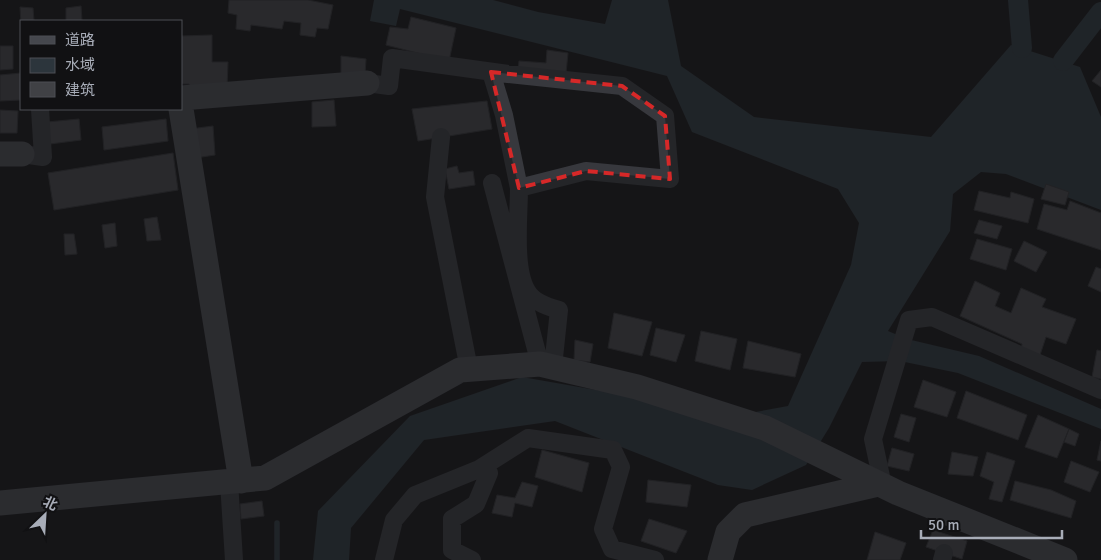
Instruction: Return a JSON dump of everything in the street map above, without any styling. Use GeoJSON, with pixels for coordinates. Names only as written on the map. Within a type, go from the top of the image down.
{"type":"FeatureCollection","features":[{"type":"Feature","properties":{"kind":"street"},"geometry":{"type":"LineString","coordinates":[[182,98],[366,83],[389,86],[392,58],[491,72],[622,86],[665,116],[670,179],[586,171],[520,188]]}},
{"type":"Feature","properties":{"kind":"street"},"geometry":{"type":"LineString","coordinates":[[491,72],[504,115],[520,188],[519,261],[527,292],[544,306],[559,310],[547,366]]}},
{"type":"Feature","properties":{"kind":"street"},"geometry":{"type":"LineString","coordinates":[[11,154],[43,156],[40,110]]}},
{"type":"Feature","properties":{"kind":"street"},"geometry":{"type":"LineString","coordinates":[[181,110],[235,481],[234,560]]}},
{"type":"Feature","properties":{"kind":"street"},"geometry":{"type":"LineString","coordinates":[[441,137],[435,197],[469,369]]}},
{"type":"Feature","properties":{"kind":"street"},"geometry":{"type":"LineString","coordinates":[[492,183],[547,366]]}},
{"type":"Feature","properties":{"kind":"street"},"geometry":{"type":"LineString","coordinates":[[880,485],[873,439],[909,320],[932,317],[1101,390]]}},
{"type":"Feature","properties":{"kind":"street"},"geometry":{"type":"LineString","coordinates":[[0,503],[265,478],[460,370],[547,366],[637,387],[765,428],[880,485],[1065,560]]}},
{"type":"Feature","properties":{"kind":"street"},"geometry":{"type":"LineString","coordinates":[[384,560],[394,520],[415,495],[479,469],[528,438],[613,450],[621,467],[603,529],[610,554],[656,560]]}},
{"type":"Feature","properties":{"kind":"street"},"geometry":{"type":"LineString","coordinates":[[472,560],[452,550],[452,519],[476,504],[489,473],[479,469]]}},
{"type":"Feature","properties":{"kind":"street"},"geometry":{"type":"LineString","coordinates":[[720,560],[728,532],[744,515],[880,485]]}},
{"type":"Feature","properties":{"kind":"highlighted area"},"geometry":{"type":"Polygon","coordinates":[[[491,72],[622,86],[665,116],[670,179],[586,171],[519,188],[491,72]]]}},
{"type":"Feature","properties":{"kind":"water"},"geometry":{"type":"Polygon","coordinates":[[[374,0],[493,0],[538,12],[605,24],[612,0],[668,0],[681,66],[754,117],[931,137],[1011,45],[1080,67],[1101,117],[1101,210],[1006,174],[981,172],[953,194],[950,231],[888,331],[907,339],[979,356],[1101,409],[1101,429],[958,373],[900,361],[862,362],[829,428],[806,465],[752,490],[718,485],[555,421],[424,440],[351,528],[349,560],[313,560],[318,511],[410,416],[522,377],[739,415],[788,406],[851,265],[859,223],[838,189],[692,132],[667,76],[400,9],[396,26],[370,21],[374,0]]]}},
{"type":"Feature","properties":{"kind":"building"},"geometry":{"type":"Polygon","coordinates":[[[229,0],[308,0],[333,5],[328,29],[317,28],[315,37],[300,35],[301,23],[284,21],[282,29],[251,25],[250,31],[236,29],[237,15],[228,13],[229,0]]]}},
{"type":"Feature","properties":{"kind":"building"},"geometry":{"type":"Polygon","coordinates":[[[81,6],[82,20],[66,20],[66,8],[81,6]]]}},
{"type":"Feature","properties":{"kind":"building"},"geometry":{"type":"Polygon","coordinates":[[[20,7],[33,8],[34,20],[21,20],[20,7]]]}},
{"type":"Feature","properties":{"kind":"building"},"geometry":{"type":"Polygon","coordinates":[[[411,17],[456,28],[449,61],[386,45],[390,27],[408,29],[411,17]]]}},
{"type":"Feature","properties":{"kind":"building"},"geometry":{"type":"Polygon","coordinates":[[[212,35],[212,62],[228,62],[227,88],[191,89],[189,84],[182,84],[182,36],[212,35]]]}},
{"type":"Feature","properties":{"kind":"building"},"geometry":{"type":"Polygon","coordinates":[[[0,46],[13,46],[13,69],[0,70],[0,46]]]}},
{"type":"Feature","properties":{"kind":"building"},"geometry":{"type":"Polygon","coordinates":[[[547,50],[568,53],[566,73],[518,71],[519,61],[546,63],[547,50]]]}},
{"type":"Feature","properties":{"kind":"building"},"geometry":{"type":"Polygon","coordinates":[[[341,56],[366,59],[365,75],[341,74],[341,56]]]}},
{"type":"Feature","properties":{"kind":"building"},"geometry":{"type":"Polygon","coordinates":[[[1101,70],[1101,87],[1092,81],[1101,70]]]}},
{"type":"Feature","properties":{"kind":"building"},"geometry":{"type":"Polygon","coordinates":[[[20,73],[20,100],[0,101],[0,75],[20,73]]]}},
{"type":"Feature","properties":{"kind":"building"},"geometry":{"type":"Polygon","coordinates":[[[334,100],[336,126],[312,127],[312,102],[334,100]]]}},
{"type":"Feature","properties":{"kind":"building"},"geometry":{"type":"Polygon","coordinates":[[[487,101],[492,129],[418,141],[412,109],[487,101]]]}},
{"type":"Feature","properties":{"kind":"building"},"geometry":{"type":"Polygon","coordinates":[[[0,110],[18,111],[17,133],[0,133],[0,110]]]}},
{"type":"Feature","properties":{"kind":"building"},"geometry":{"type":"Polygon","coordinates":[[[79,119],[81,140],[50,144],[47,122],[79,119]]]}},
{"type":"Feature","properties":{"kind":"building"},"geometry":{"type":"Polygon","coordinates":[[[166,119],[168,141],[104,150],[102,127],[166,119]]]}},
{"type":"Feature","properties":{"kind":"building"},"geometry":{"type":"Polygon","coordinates":[[[213,126],[215,155],[195,158],[190,129],[213,126]]]}},
{"type":"Feature","properties":{"kind":"building"},"geometry":{"type":"Polygon","coordinates":[[[173,153],[178,190],[54,210],[48,173],[173,153]]]}},
{"type":"Feature","properties":{"kind":"building"},"geometry":{"type":"Polygon","coordinates":[[[457,166],[459,173],[473,171],[475,185],[449,189],[445,169],[457,166]]]}},
{"type":"Feature","properties":{"kind":"building"},"geometry":{"type":"Polygon","coordinates":[[[1046,184],[1069,192],[1065,205],[1041,199],[1046,184]]]}},
{"type":"Feature","properties":{"kind":"building"},"geometry":{"type":"Polygon","coordinates":[[[979,191],[1010,198],[1011,192],[1034,199],[1028,223],[974,210],[979,191]]]}},
{"type":"Feature","properties":{"kind":"building"},"geometry":{"type":"Polygon","coordinates":[[[1070,201],[1101,213],[1101,250],[1037,229],[1044,204],[1067,210],[1070,201]]]}},
{"type":"Feature","properties":{"kind":"building"},"geometry":{"type":"Polygon","coordinates":[[[157,217],[161,240],[147,241],[144,219],[157,217]]]}},
{"type":"Feature","properties":{"kind":"building"},"geometry":{"type":"Polygon","coordinates":[[[979,220],[1002,226],[997,239],[974,233],[979,220]]]}},
{"type":"Feature","properties":{"kind":"building"},"geometry":{"type":"Polygon","coordinates":[[[115,223],[117,246],[105,248],[102,225],[115,223]]]}},
{"type":"Feature","properties":{"kind":"building"},"geometry":{"type":"Polygon","coordinates":[[[64,234],[74,234],[77,254],[65,255],[64,234]]]}},
{"type":"Feature","properties":{"kind":"building"},"geometry":{"type":"Polygon","coordinates":[[[977,239],[1012,249],[1006,270],[970,259],[977,239]]]}},
{"type":"Feature","properties":{"kind":"building"},"geometry":{"type":"Polygon","coordinates":[[[1024,241],[1047,252],[1036,272],[1014,261],[1024,241]]]}},
{"type":"Feature","properties":{"kind":"building"},"geometry":{"type":"Polygon","coordinates":[[[1096,267],[1101,269],[1101,292],[1088,286],[1096,267]]]}},
{"type":"Feature","properties":{"kind":"building"},"geometry":{"type":"Polygon","coordinates":[[[975,281],[1000,293],[995,306],[1011,313],[1021,288],[1046,299],[1042,307],[1076,319],[1066,344],[1046,337],[1039,358],[1021,351],[1022,344],[960,316],[975,281]]]}},
{"type":"Feature","properties":{"kind":"building"},"geometry":{"type":"Polygon","coordinates":[[[614,313],[652,322],[642,356],[608,348],[614,313]]]}},
{"type":"Feature","properties":{"kind":"building"},"geometry":{"type":"Polygon","coordinates":[[[656,328],[685,335],[676,362],[650,355],[656,328]]]}},
{"type":"Feature","properties":{"kind":"building"},"geometry":{"type":"Polygon","coordinates":[[[701,331],[737,339],[730,370],[695,361],[701,331]]]}},
{"type":"Feature","properties":{"kind":"building"},"geometry":{"type":"Polygon","coordinates":[[[575,340],[593,344],[590,362],[574,360],[575,340]]]}},
{"type":"Feature","properties":{"kind":"building"},"geometry":{"type":"Polygon","coordinates":[[[748,341],[801,354],[795,377],[743,368],[748,341]]]}},
{"type":"Feature","properties":{"kind":"building"},"geometry":{"type":"Polygon","coordinates":[[[1097,350],[1101,351],[1101,379],[1092,377],[1097,350]]]}},
{"type":"Feature","properties":{"kind":"building"},"geometry":{"type":"Polygon","coordinates":[[[923,380],[956,392],[947,417],[914,407],[923,380]]]}},
{"type":"Feature","properties":{"kind":"building"},"geometry":{"type":"Polygon","coordinates":[[[966,391],[1027,415],[1018,440],[957,418],[966,391]]]}},
{"type":"Feature","properties":{"kind":"building"},"geometry":{"type":"Polygon","coordinates":[[[901,414],[916,418],[909,442],[894,437],[901,414]]]}},
{"type":"Feature","properties":{"kind":"building"},"geometry":{"type":"Polygon","coordinates":[[[1038,415],[1069,429],[1057,458],[1025,447],[1038,415]]]}},
{"type":"Feature","properties":{"kind":"building"},"geometry":{"type":"Polygon","coordinates":[[[1069,429],[1079,434],[1075,446],[1064,442],[1069,429]]]}},
{"type":"Feature","properties":{"kind":"building"},"geometry":{"type":"Polygon","coordinates":[[[1101,441],[1101,461],[1097,460],[1101,441]]]}},
{"type":"Feature","properties":{"kind":"building"},"geometry":{"type":"Polygon","coordinates":[[[892,448],[914,454],[909,471],[887,466],[892,448]]]}},
{"type":"Feature","properties":{"kind":"building"},"geometry":{"type":"Polygon","coordinates":[[[542,450],[589,463],[582,492],[535,477],[542,450]]]}},
{"type":"Feature","properties":{"kind":"building"},"geometry":{"type":"Polygon","coordinates":[[[952,452],[978,457],[973,476],[948,474],[952,452]]]}},
{"type":"Feature","properties":{"kind":"building"},"geometry":{"type":"Polygon","coordinates":[[[987,452],[1015,461],[1002,502],[989,499],[994,482],[980,476],[987,452]]]}},
{"type":"Feature","properties":{"kind":"building"},"geometry":{"type":"Polygon","coordinates":[[[1071,461],[1099,472],[1090,492],[1064,482],[1071,461]]]}},
{"type":"Feature","properties":{"kind":"building"},"geometry":{"type":"Polygon","coordinates":[[[648,480],[691,485],[687,507],[646,502],[648,480]]]}},
{"type":"Feature","properties":{"kind":"building"},"geometry":{"type":"Polygon","coordinates":[[[1015,481],[1051,490],[1076,501],[1071,518],[1010,500],[1015,481]]]}},
{"type":"Feature","properties":{"kind":"building"},"geometry":{"type":"Polygon","coordinates":[[[522,482],[538,486],[532,507],[515,503],[512,517],[492,513],[497,495],[515,498],[522,482]]]}},
{"type":"Feature","properties":{"kind":"building"},"geometry":{"type":"Polygon","coordinates":[[[262,501],[264,516],[241,519],[240,504],[262,501]]]}},
{"type":"Feature","properties":{"kind":"building"},"geometry":{"type":"Polygon","coordinates":[[[649,519],[687,531],[676,553],[641,541],[649,519]]]}},
{"type":"Feature","properties":{"kind":"building"},"geometry":{"type":"Polygon","coordinates":[[[933,530],[967,541],[962,559],[926,547],[933,530]]]}},
{"type":"Feature","properties":{"kind":"building"},"geometry":{"type":"Polygon","coordinates":[[[875,532],[906,543],[900,560],[867,560],[875,532]]]}},
{"type":"Feature","properties":{"kind":"waterway"},"geometry":{"type":"LineString","coordinates":[[1018,0],[1022,48]]}},
{"type":"Feature","properties":{"kind":"waterway"},"geometry":{"type":"LineString","coordinates":[[1063,61],[1101,12]]}},
{"type":"Feature","properties":{"kind":"waterway"},"geometry":{"type":"LineString","coordinates":[[277,523],[277,560]]}}]}
